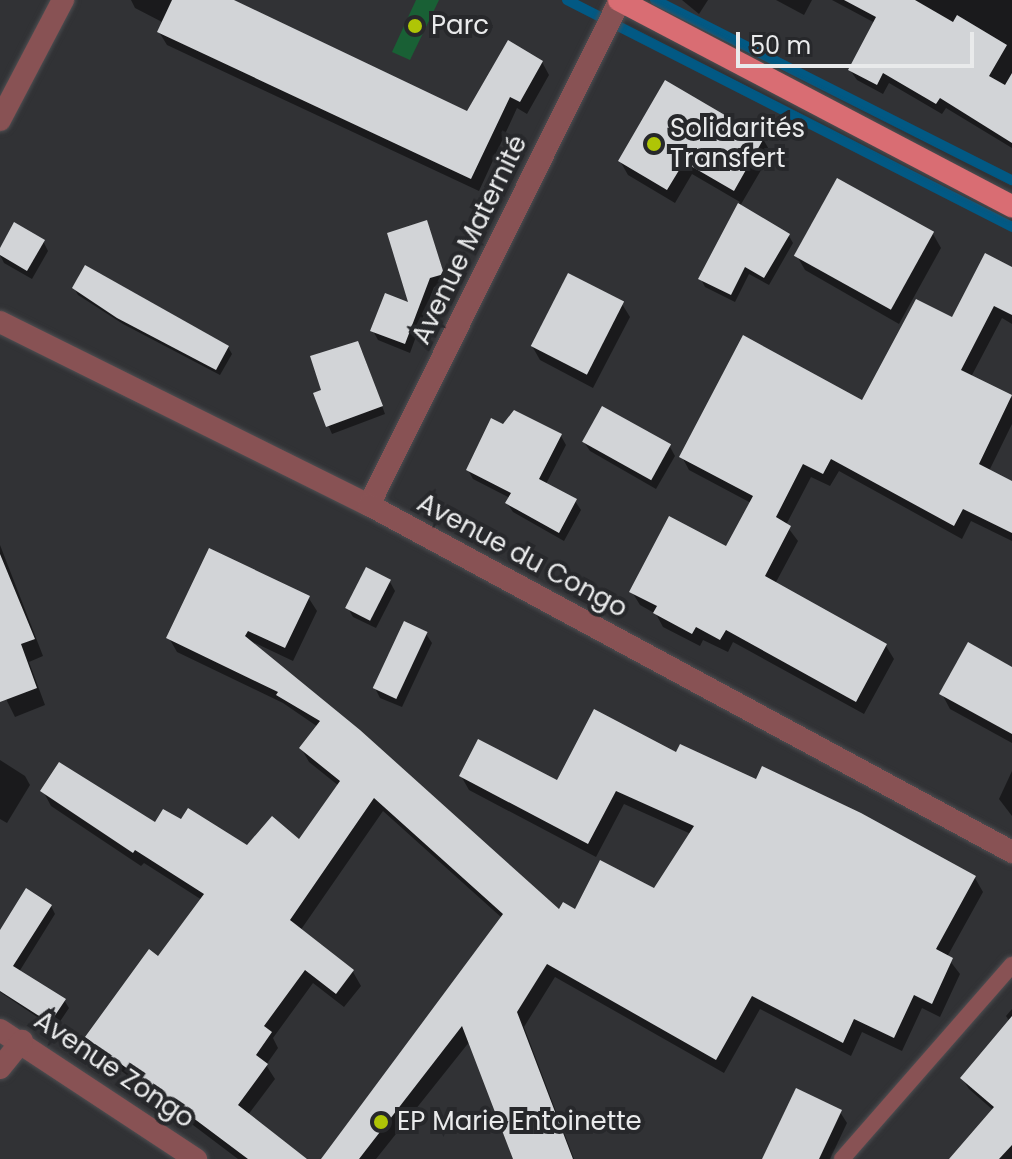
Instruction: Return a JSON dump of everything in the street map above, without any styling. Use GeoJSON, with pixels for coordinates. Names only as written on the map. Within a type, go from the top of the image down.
{"type":"FeatureCollection","features":[{"type":"Feature","properties":{"kind":"main road"},"geometry":{"type":"LineString","coordinates":[[620,0],[1012,206]]}},
{"type":"Feature","properties":{"kind":"street"},"geometry":{"type":"LineString","coordinates":[[0,120],[63,0]]}},
{"type":"Feature","properties":{"kind":"street","name":"Avenue Maternité"},"geometry":{"type":"LineString","coordinates":[[369,505],[620,0]]}},
{"type":"Feature","properties":{"kind":"street","name":"Avenue du Congo"},"geometry":{"type":"LineString","coordinates":[[0,322],[369,505],[1012,852]]}},
{"type":"Feature","properties":{"kind":"street","name":"Avenue Zongo"},"geometry":{"type":"LineString","coordinates":[[0,1030],[22,1041],[196,1159]]}},
{"type":"Feature","properties":{"kind":"street"},"geometry":{"type":"LineString","coordinates":[[0,1068],[22,1041]]}},
{"type":"Feature","properties":{"kind":"lane"},"geometry":{"type":"LineString","coordinates":[[842,1159],[1012,965]]}},
{"type":"Feature","properties":{"kind":"green space","name":"Parc"},"geometry":{"type":"Polygon","coordinates":[[[416,0],[439,0],[410,60],[392,52],[416,0]]]}},
{"type":"Feature","properties":{"kind":"building"},"geometry":{"type":"Polygon","coordinates":[[[172,0],[234,0],[467,111],[508,40],[543,61],[520,102],[510,97],[471,179],[157,32],[172,0]]]}},
{"type":"Feature","properties":{"kind":"building"},"geometry":{"type":"Polygon","coordinates":[[[844,0],[915,0],[953,22],[957,15],[1007,45],[989,76],[1005,85],[1012,73],[1012,143],[940,98],[936,104],[883,73],[877,85],[848,70],[876,17],[844,0]]]}},
{"type":"Feature","properties":{"kind":"building"},"geometry":{"type":"Polygon","coordinates":[[[665,80],[764,138],[734,191],[684,162],[667,190],[618,161],[665,80]]]}},
{"type":"Feature","properties":{"kind":"building"},"geometry":{"type":"Polygon","coordinates":[[[837,178],[934,232],[891,310],[794,256],[837,178]]]}},
{"type":"Feature","properties":{"kind":"building"},"geometry":{"type":"Polygon","coordinates":[[[738,203],[790,234],[764,278],[745,267],[731,295],[698,279],[738,203]]]}},
{"type":"Feature","properties":{"kind":"building"},"geometry":{"type":"Polygon","coordinates":[[[427,220],[444,274],[430,278],[405,344],[370,331],[385,293],[408,302],[387,233],[427,220]]]}},
{"type":"Feature","properties":{"kind":"building"},"geometry":{"type":"Polygon","coordinates":[[[14,222],[45,240],[27,271],[0,255],[0,248],[14,222]]]}},
{"type":"Feature","properties":{"kind":"building"},"geometry":{"type":"Polygon","coordinates":[[[985,253],[1012,267],[1012,315],[994,306],[961,370],[1012,395],[979,464],[1012,481],[1012,533],[963,509],[954,526],[831,459],[823,474],[803,464],[776,517],[791,526],[765,576],[887,644],[856,702],[726,630],[720,640],[696,627],[692,634],[653,613],[657,606],[629,592],[669,516],[726,546],[753,496],[679,457],[743,335],[862,400],[916,299],[952,317],[985,253]]]}},
{"type":"Feature","properties":{"kind":"building"},"geometry":{"type":"Polygon","coordinates":[[[85,265],[229,346],[216,370],[117,318],[72,288],[85,265]]]}},
{"type":"Feature","properties":{"kind":"building"},"geometry":{"type":"Polygon","coordinates":[[[568,273],[624,302],[587,375],[531,346],[568,273]]]}},
{"type":"Feature","properties":{"kind":"building"},"geometry":{"type":"Polygon","coordinates":[[[358,341],[383,406],[326,427],[313,393],[321,390],[310,356],[358,341]]]}},
{"type":"Feature","properties":{"kind":"building"},"geometry":{"type":"Polygon","coordinates":[[[602,406],[671,444],[651,480],[582,442],[602,406]]]}},
{"type":"Feature","properties":{"kind":"building"},"geometry":{"type":"Polygon","coordinates":[[[514,410],[562,434],[539,479],[577,499],[559,533],[505,503],[511,493],[466,470],[491,418],[503,424],[514,410]]]}},
{"type":"Feature","properties":{"kind":"building"},"geometry":{"type":"Polygon","coordinates":[[[209,548],[310,596],[285,648],[248,631],[245,636],[360,730],[559,909],[563,902],[575,909],[600,860],[654,888],[694,826],[616,791],[588,844],[459,776],[478,739],[557,780],[594,709],[676,752],[680,744],[756,779],[762,766],[861,813],[976,876],[936,949],[953,958],[932,1004],[914,995],[894,1038],[854,1019],[843,1043],[752,996],[716,1060],[547,964],[517,1012],[573,1159],[513,1159],[462,1026],[359,1159],[321,1159],[503,914],[374,798],[290,920],[354,970],[336,994],[305,970],[264,1026],[272,1032],[256,1055],[268,1064],[238,1105],[307,1159],[248,1159],[85,1037],[149,949],[158,956],[204,894],[135,850],[133,853],[40,791],[59,762],[155,822],[163,809],[181,819],[188,808],[247,845],[272,816],[299,839],[340,781],[299,748],[320,721],[276,695],[278,692],[166,638],[209,548]]]}},
{"type":"Feature","properties":{"kind":"building"},"geometry":{"type":"Polygon","coordinates":[[[0,554],[35,639],[21,644],[37,688],[0,702],[0,554]]]}},
{"type":"Feature","properties":{"kind":"building"},"geometry":{"type":"Polygon","coordinates":[[[366,567],[391,580],[370,621],[345,608],[366,567]]]}},
{"type":"Feature","properties":{"kind":"building"},"geometry":{"type":"Polygon","coordinates":[[[404,621],[428,632],[396,699],[373,688],[404,621]]]}},
{"type":"Feature","properties":{"kind":"building"},"geometry":{"type":"Polygon","coordinates":[[[968,642],[1012,667],[1012,734],[939,694],[968,642]]]}},
{"type":"Feature","properties":{"kind":"building"},"geometry":{"type":"Polygon","coordinates":[[[26,888],[52,905],[13,966],[66,999],[50,1023],[0,991],[0,930],[26,888]]]}},
{"type":"Feature","properties":{"kind":"building"},"geometry":{"type":"Polygon","coordinates":[[[1012,1016],[1012,1145],[999,1159],[949,1159],[994,1107],[960,1078],[1012,1016]]]}},
{"type":"Feature","properties":{"kind":"building"},"geometry":{"type":"Polygon","coordinates":[[[796,1088],[842,1110],[819,1159],[762,1159],[796,1088]]]}},
{"type":"Feature","properties":{"kind":"waterway"},"geometry":{"type":"LineString","coordinates":[[567,0],[1012,227]]}},
{"type":"Feature","properties":{"kind":"waterway"},"geometry":{"type":"LineString","coordinates":[[655,0],[1012,180]]}},
{"type":"Feature","properties":{"kind":"place","name":"Parc"},"geometry":{"type":"Point","coordinates":[415,26]}},
{"type":"Feature","properties":{"kind":"place","name":"Solidarités Transfert"},"geometry":{"type":"Point","coordinates":[654,144]}},
{"type":"Feature","properties":{"kind":"place","name":"EP Marie Entoinette"},"geometry":{"type":"Point","coordinates":[381,1122]}}]}
